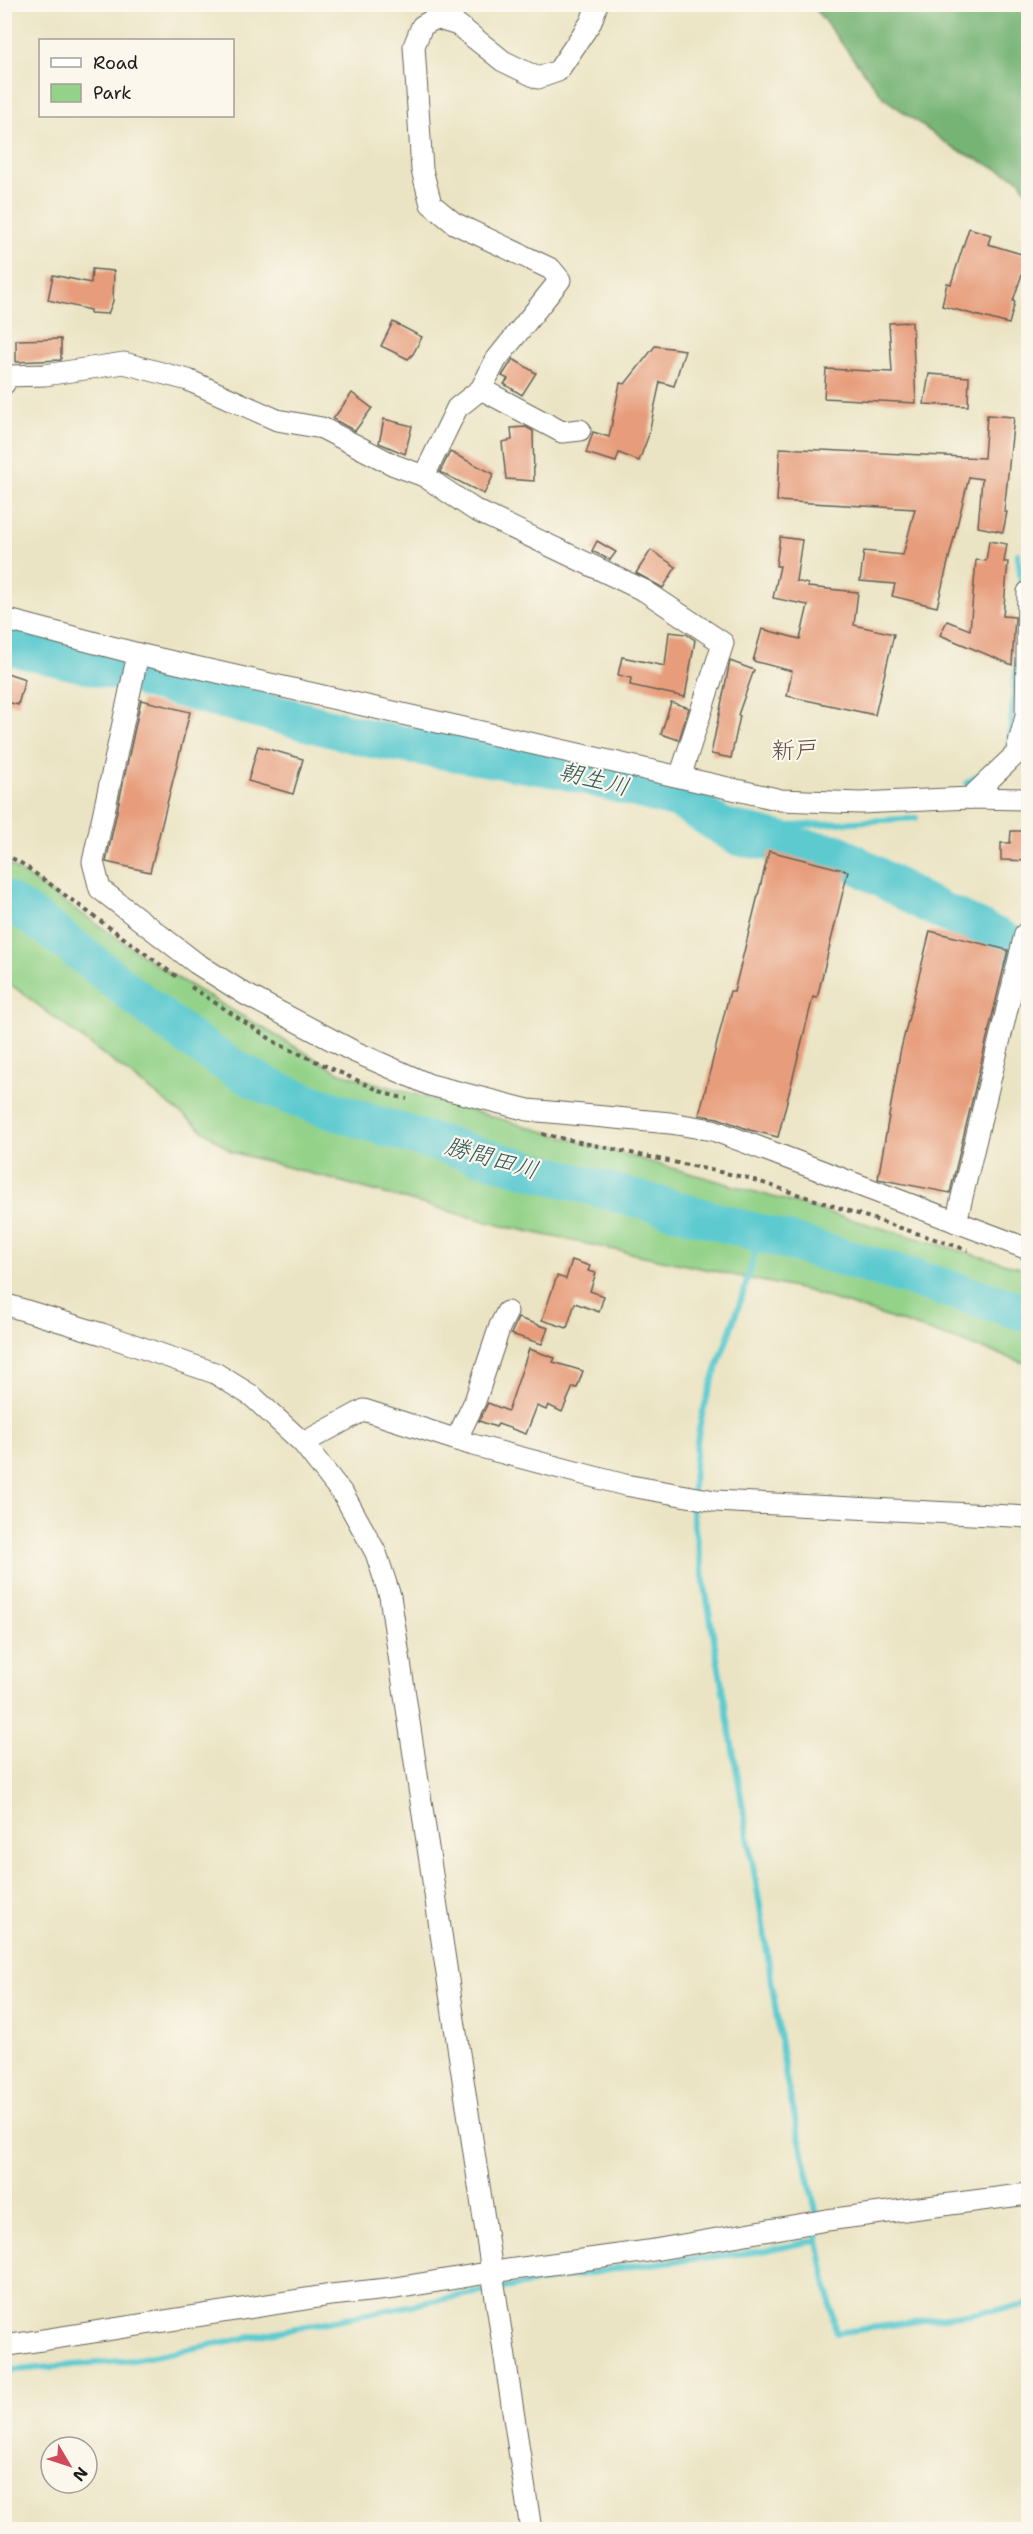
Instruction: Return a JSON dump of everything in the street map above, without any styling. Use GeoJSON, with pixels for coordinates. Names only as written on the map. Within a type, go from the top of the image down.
{"type":"FeatureCollection","features":[{"type":"Feature","properties":{"kind":"street"},"geometry":{"type":"LineString","coordinates":[[424,476],[457,408],[481,389],[496,360],[561,280],[551,269],[454,223],[431,204],[422,170],[414,46],[422,26],[436,18],[458,25],[503,61],[538,78],[558,71],[591,22],[597,4]]}},
{"type":"Feature","properties":{"kind":"street"},"geometry":{"type":"LineString","coordinates":[[4,384],[8,376],[45,375],[124,363],[188,380],[277,420],[322,428],[394,465],[424,476],[476,510],[645,591],[723,643],[680,777]]}},
{"type":"Feature","properties":{"kind":"street"},"geometry":{"type":"LineString","coordinates":[[481,389],[562,432],[579,430]]}},
{"type":"Feature","properties":{"kind":"street"},"geometry":{"type":"LineString","coordinates":[[970,798],[1016,754],[1027,708],[1029,592]]}},
{"type":"Feature","properties":{"kind":"street"},"geometry":{"type":"LineString","coordinates":[[4,619],[138,654],[781,800],[860,803],[970,798],[1029,799]]}},
{"type":"Feature","properties":{"kind":"street"},"geometry":{"type":"LineString","coordinates":[[138,654],[93,862],[100,889],[196,963],[245,994],[343,1046],[430,1084],[528,1110],[670,1123],[714,1130],[1029,1249]]}},
{"type":"Feature","properties":{"kind":"street"},"geometry":{"type":"LineString","coordinates":[[956,1222],[1027,932]]}},
{"type":"Feature","properties":{"kind":"street"},"geometry":{"type":"LineString","coordinates":[[4,1304],[102,1334],[215,1373],[252,1396],[303,1443],[345,1497],[376,1553],[390,1596],[531,2529]]}},
{"type":"Feature","properties":{"kind":"street"},"geometry":{"type":"LineString","coordinates":[[456,1440],[475,1401],[500,1326],[507,1312]]}},
{"type":"Feature","properties":{"kind":"street"},"geometry":{"type":"LineString","coordinates":[[303,1443],[364,1410],[456,1440],[625,1485],[715,1501],[1029,1517]]}},
{"type":"Feature","properties":{"kind":"street"},"geometry":{"type":"LineString","coordinates":[[4,2346],[493,2275],[827,2220],[1029,2194]]}},
{"type":"Feature","properties":{"kind":"green space"},"geometry":{"type":"Polygon","coordinates":[[[812,5],[1028,5],[1028,194],[1019,179],[953,148],[884,98],[812,5]]]}},
{"type":"Feature","properties":{"kind":"green space"},"geometry":{"type":"Polygon","coordinates":[[[4,861],[172,975],[340,1073],[1028,1270],[1028,1364],[808,1291],[503,1226],[232,1152],[5,980],[4,861]]]}},
{"type":"Feature","properties":{"kind":"building"},"geometry":{"type":"Polygon","coordinates":[[[969,228],[991,235],[988,244],[1028,256],[1013,301],[1015,302],[1009,324],[942,306],[947,283],[951,284],[969,228]]]}},
{"type":"Feature","properties":{"kind":"building"},"geometry":{"type":"Polygon","coordinates":[[[92,269],[114,271],[113,301],[108,314],[90,313],[90,310],[48,300],[53,275],[91,283],[92,269]]]}},
{"type":"Feature","properties":{"kind":"building"},"geometry":{"type":"Polygon","coordinates":[[[393,322],[422,337],[408,359],[381,346],[393,322]]]}},
{"type":"Feature","properties":{"kind":"building"},"geometry":{"type":"Polygon","coordinates":[[[912,322],[916,403],[824,398],[826,369],[892,372],[889,323],[912,322]]]}},
{"type":"Feature","properties":{"kind":"building"},"geometry":{"type":"Polygon","coordinates":[[[61,339],[61,360],[16,362],[16,340],[61,339]]]}},
{"type":"Feature","properties":{"kind":"building"},"geometry":{"type":"Polygon","coordinates":[[[655,346],[685,350],[674,386],[660,382],[648,437],[639,461],[619,453],[616,462],[586,453],[593,432],[609,437],[620,383],[625,384],[655,346]]]}},
{"type":"Feature","properties":{"kind":"building"},"geometry":{"type":"Polygon","coordinates":[[[513,359],[536,373],[522,395],[504,384],[508,379],[502,376],[513,359]]]}},
{"type":"Feature","properties":{"kind":"building"},"geometry":{"type":"Polygon","coordinates":[[[929,374],[969,377],[968,406],[924,404],[929,374]]]}},
{"type":"Feature","properties":{"kind":"building"},"geometry":{"type":"Polygon","coordinates":[[[352,393],[372,408],[355,431],[333,419],[352,393]]]}},
{"type":"Feature","properties":{"kind":"building"},"geometry":{"type":"Polygon","coordinates":[[[987,415],[1014,417],[1004,512],[1007,512],[1003,532],[978,527],[982,479],[969,477],[937,607],[892,596],[895,584],[860,581],[864,551],[903,555],[915,509],[777,501],[780,448],[984,458],[987,415]]]}},
{"type":"Feature","properties":{"kind":"building"},"geometry":{"type":"Polygon","coordinates":[[[384,419],[412,426],[405,454],[379,443],[384,419]]]}},
{"type":"Feature","properties":{"kind":"building"},"geometry":{"type":"Polygon","coordinates":[[[526,427],[533,431],[534,481],[506,479],[502,442],[512,440],[511,428],[526,427]]]}},
{"type":"Feature","properties":{"kind":"building"},"geometry":{"type":"Polygon","coordinates":[[[450,452],[494,474],[484,494],[440,472],[450,452]]]}},
{"type":"Feature","properties":{"kind":"building"},"geometry":{"type":"Polygon","coordinates":[[[780,537],[802,540],[796,581],[808,584],[808,587],[858,592],[854,625],[894,634],[875,715],[787,696],[792,671],[753,661],[762,629],[800,639],[808,605],[773,598],[780,566],[776,566],[780,537]]]}},
{"type":"Feature","properties":{"kind":"building"},"geometry":{"type":"Polygon","coordinates":[[[597,541],[616,552],[610,560],[592,551],[597,541]]]}},
{"type":"Feature","properties":{"kind":"building"},"geometry":{"type":"Polygon","coordinates":[[[989,541],[1007,544],[1004,562],[1008,562],[1003,616],[1015,617],[1012,665],[940,635],[947,621],[970,630],[976,560],[986,561],[989,541]]]}},
{"type":"Feature","properties":{"kind":"building"},"geometry":{"type":"Polygon","coordinates":[[[651,550],[676,567],[663,588],[636,573],[651,550]]]}},
{"type":"Feature","properties":{"kind":"building"},"geometry":{"type":"Polygon","coordinates":[[[669,632],[686,634],[695,640],[685,697],[630,685],[631,678],[618,675],[622,657],[665,666],[669,632]]]}},
{"type":"Feature","properties":{"kind":"building"},"geometry":{"type":"Polygon","coordinates":[[[730,661],[754,670],[738,715],[740,716],[731,758],[711,754],[730,661]]]}},
{"type":"Feature","properties":{"kind":"building"},"geometry":{"type":"Polygon","coordinates":[[[4,672],[25,679],[18,705],[4,701],[4,672]]]}},
{"type":"Feature","properties":{"kind":"building"},"geometry":{"type":"Polygon","coordinates":[[[141,700],[190,712],[150,872],[106,862],[141,700]]]}},
{"type":"Feature","properties":{"kind":"building"},"geometry":{"type":"Polygon","coordinates":[[[671,702],[689,708],[679,740],[661,734],[671,702]]]}},
{"type":"Feature","properties":{"kind":"building"},"geometry":{"type":"Polygon","coordinates":[[[258,746],[303,759],[293,794],[248,781],[258,746]]]}},
{"type":"Feature","properties":{"kind":"building"},"geometry":{"type":"Polygon","coordinates":[[[1011,831],[1029,831],[1029,861],[1001,860],[1001,843],[1010,843],[1011,831]]]}},
{"type":"Feature","properties":{"kind":"building"},"geometry":{"type":"Polygon","coordinates":[[[769,851],[848,871],[817,998],[813,997],[778,1137],[718,1118],[699,1115],[730,991],[734,992],[769,851]]]}},
{"type":"Feature","properties":{"kind":"building"},"geometry":{"type":"Polygon","coordinates":[[[930,931],[1008,950],[950,1193],[878,1179],[900,1053],[930,931]]]}},
{"type":"Feature","properties":{"kind":"building"},"geometry":{"type":"Polygon","coordinates":[[[572,1260],[590,1266],[588,1271],[596,1273],[590,1291],[604,1296],[599,1312],[575,1303],[567,1328],[542,1320],[557,1276],[566,1279],[572,1260]]]}},
{"type":"Feature","properties":{"kind":"building"},"geometry":{"type":"Polygon","coordinates":[[[518,1318],[548,1328],[542,1344],[511,1334],[518,1318]]]}},
{"type":"Feature","properties":{"kind":"building"},"geometry":{"type":"Polygon","coordinates":[[[529,1349],[555,1358],[553,1362],[583,1371],[577,1388],[573,1387],[562,1412],[548,1405],[546,1410],[537,1406],[526,1434],[498,1424],[496,1427],[479,1421],[488,1403],[508,1411],[529,1349]]]}},
{"type":"Feature","properties":{"kind":"waterway"},"geometry":{"type":"LineString","coordinates":[[1018,554],[1022,592]]}},
{"type":"Feature","properties":{"kind":"waterway","name":"朝生川"},"geometry":{"type":"LineString","coordinates":[[4,645],[122,673]]}},
{"type":"Feature","properties":{"kind":"waterway"},"geometry":{"type":"LineString","coordinates":[[1009,745],[1017,662]]}},
{"type":"Feature","properties":{"kind":"waterway","name":"朝生川"},"geometry":{"type":"LineString","coordinates":[[147,680],[372,739],[564,770],[679,800],[739,837],[837,853],[921,901],[1014,945]]}},
{"type":"Feature","properties":{"kind":"waterway"},"geometry":{"type":"LineString","coordinates":[[967,783],[986,770]]}},
{"type":"Feature","properties":{"kind":"waterway"},"geometry":{"type":"LineString","coordinates":[[679,800],[790,826],[916,818]]}},
{"type":"Feature","properties":{"kind":"waterway","name":"勝間田川"},"geometry":{"type":"LineString","coordinates":[[4,899],[71,945],[200,1046],[234,1068],[281,1092],[444,1145],[752,1231],[1028,1313]]}},
{"type":"Feature","properties":{"kind":"waterway"},"geometry":{"type":"LineString","coordinates":[[759,1233],[748,1277],[702,1417],[695,1457],[692,1512],[760,1906],[786,2078],[816,2211],[818,2240],[836,2333],[1028,2305]]}},
{"type":"Feature","properties":{"kind":"waterway"},"geometry":{"type":"LineString","coordinates":[[4,2371],[133,2360],[469,2294],[632,2266],[764,2251],[818,2240]]}},
{"type":"Feature","properties":{"kind":"district","name":"新戸"},"geometry":{"type":"Point","coordinates":[795,750]}}]}
